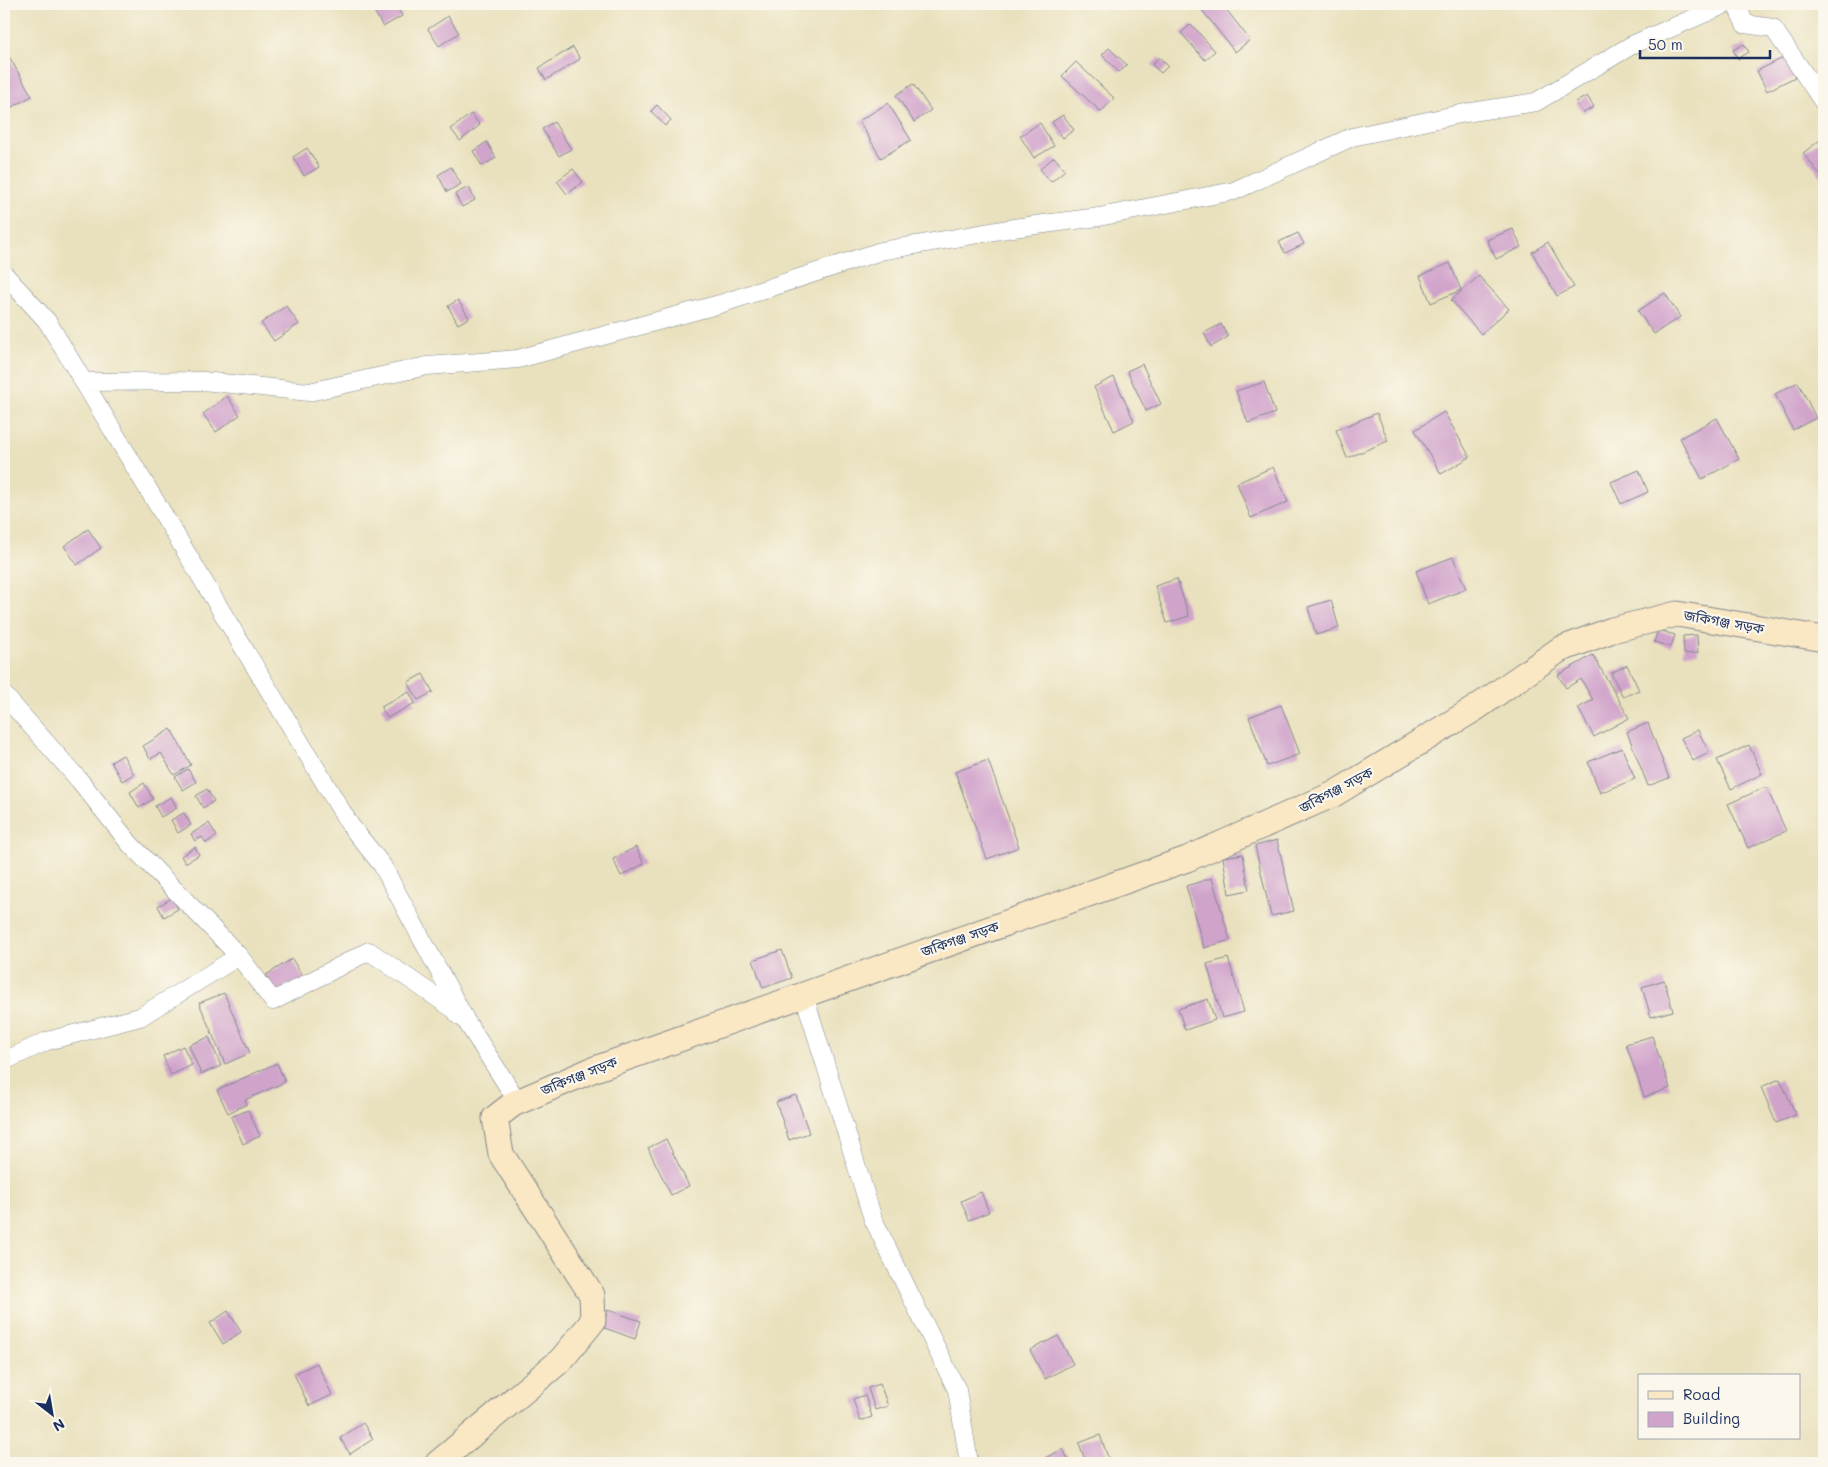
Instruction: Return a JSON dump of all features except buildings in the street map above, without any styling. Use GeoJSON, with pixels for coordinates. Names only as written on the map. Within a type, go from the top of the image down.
{"type":"FeatureCollection","features":[{"type":"Feature","properties":{"kind":"main road","name":"জকিগঞ্জ সড়ক"},"geometry":{"type":"LineString","coordinates":[[438,1463],[561,1360],[593,1320],[592,1295],[501,1154],[494,1118],[515,1103],[592,1070],[1187,859],[1334,794],[1476,708],[1559,650],[1612,630],[1677,614],[1824,639]]}},
{"type":"Feature","properties":{"kind":"street"},"geometry":{"type":"LineString","coordinates":[[84,382],[202,381],[309,392],[428,366],[518,359],[720,304],[881,252],[1014,228],[1099,217],[1234,191],[1352,137],[1465,112],[1536,102],[1632,45],[1726,4]]}},
{"type":"Feature","properties":{"kind":"street"},"geometry":{"type":"LineString","coordinates":[[1736,4],[1745,24],[1773,28],[1824,102]]}},
{"type":"Feature","properties":{"kind":"street"},"geometry":{"type":"LineString","coordinates":[[4,274],[47,321],[350,825],[382,865],[466,1021],[515,1103]]}},
{"type":"Feature","properties":{"kind":"street"},"geometry":{"type":"LineString","coordinates":[[4,695],[80,781],[130,844],[239,956],[273,1001],[369,951],[455,1010],[492,1064],[515,1103]]}},
{"type":"Feature","properties":{"kind":"street"},"geometry":{"type":"LineString","coordinates":[[4,1061],[47,1041],[140,1017],[239,956]]}},
{"type":"Feature","properties":{"kind":"street"},"geometry":{"type":"LineString","coordinates":[[804,995],[873,1220],[957,1390],[969,1463]]}}]}
